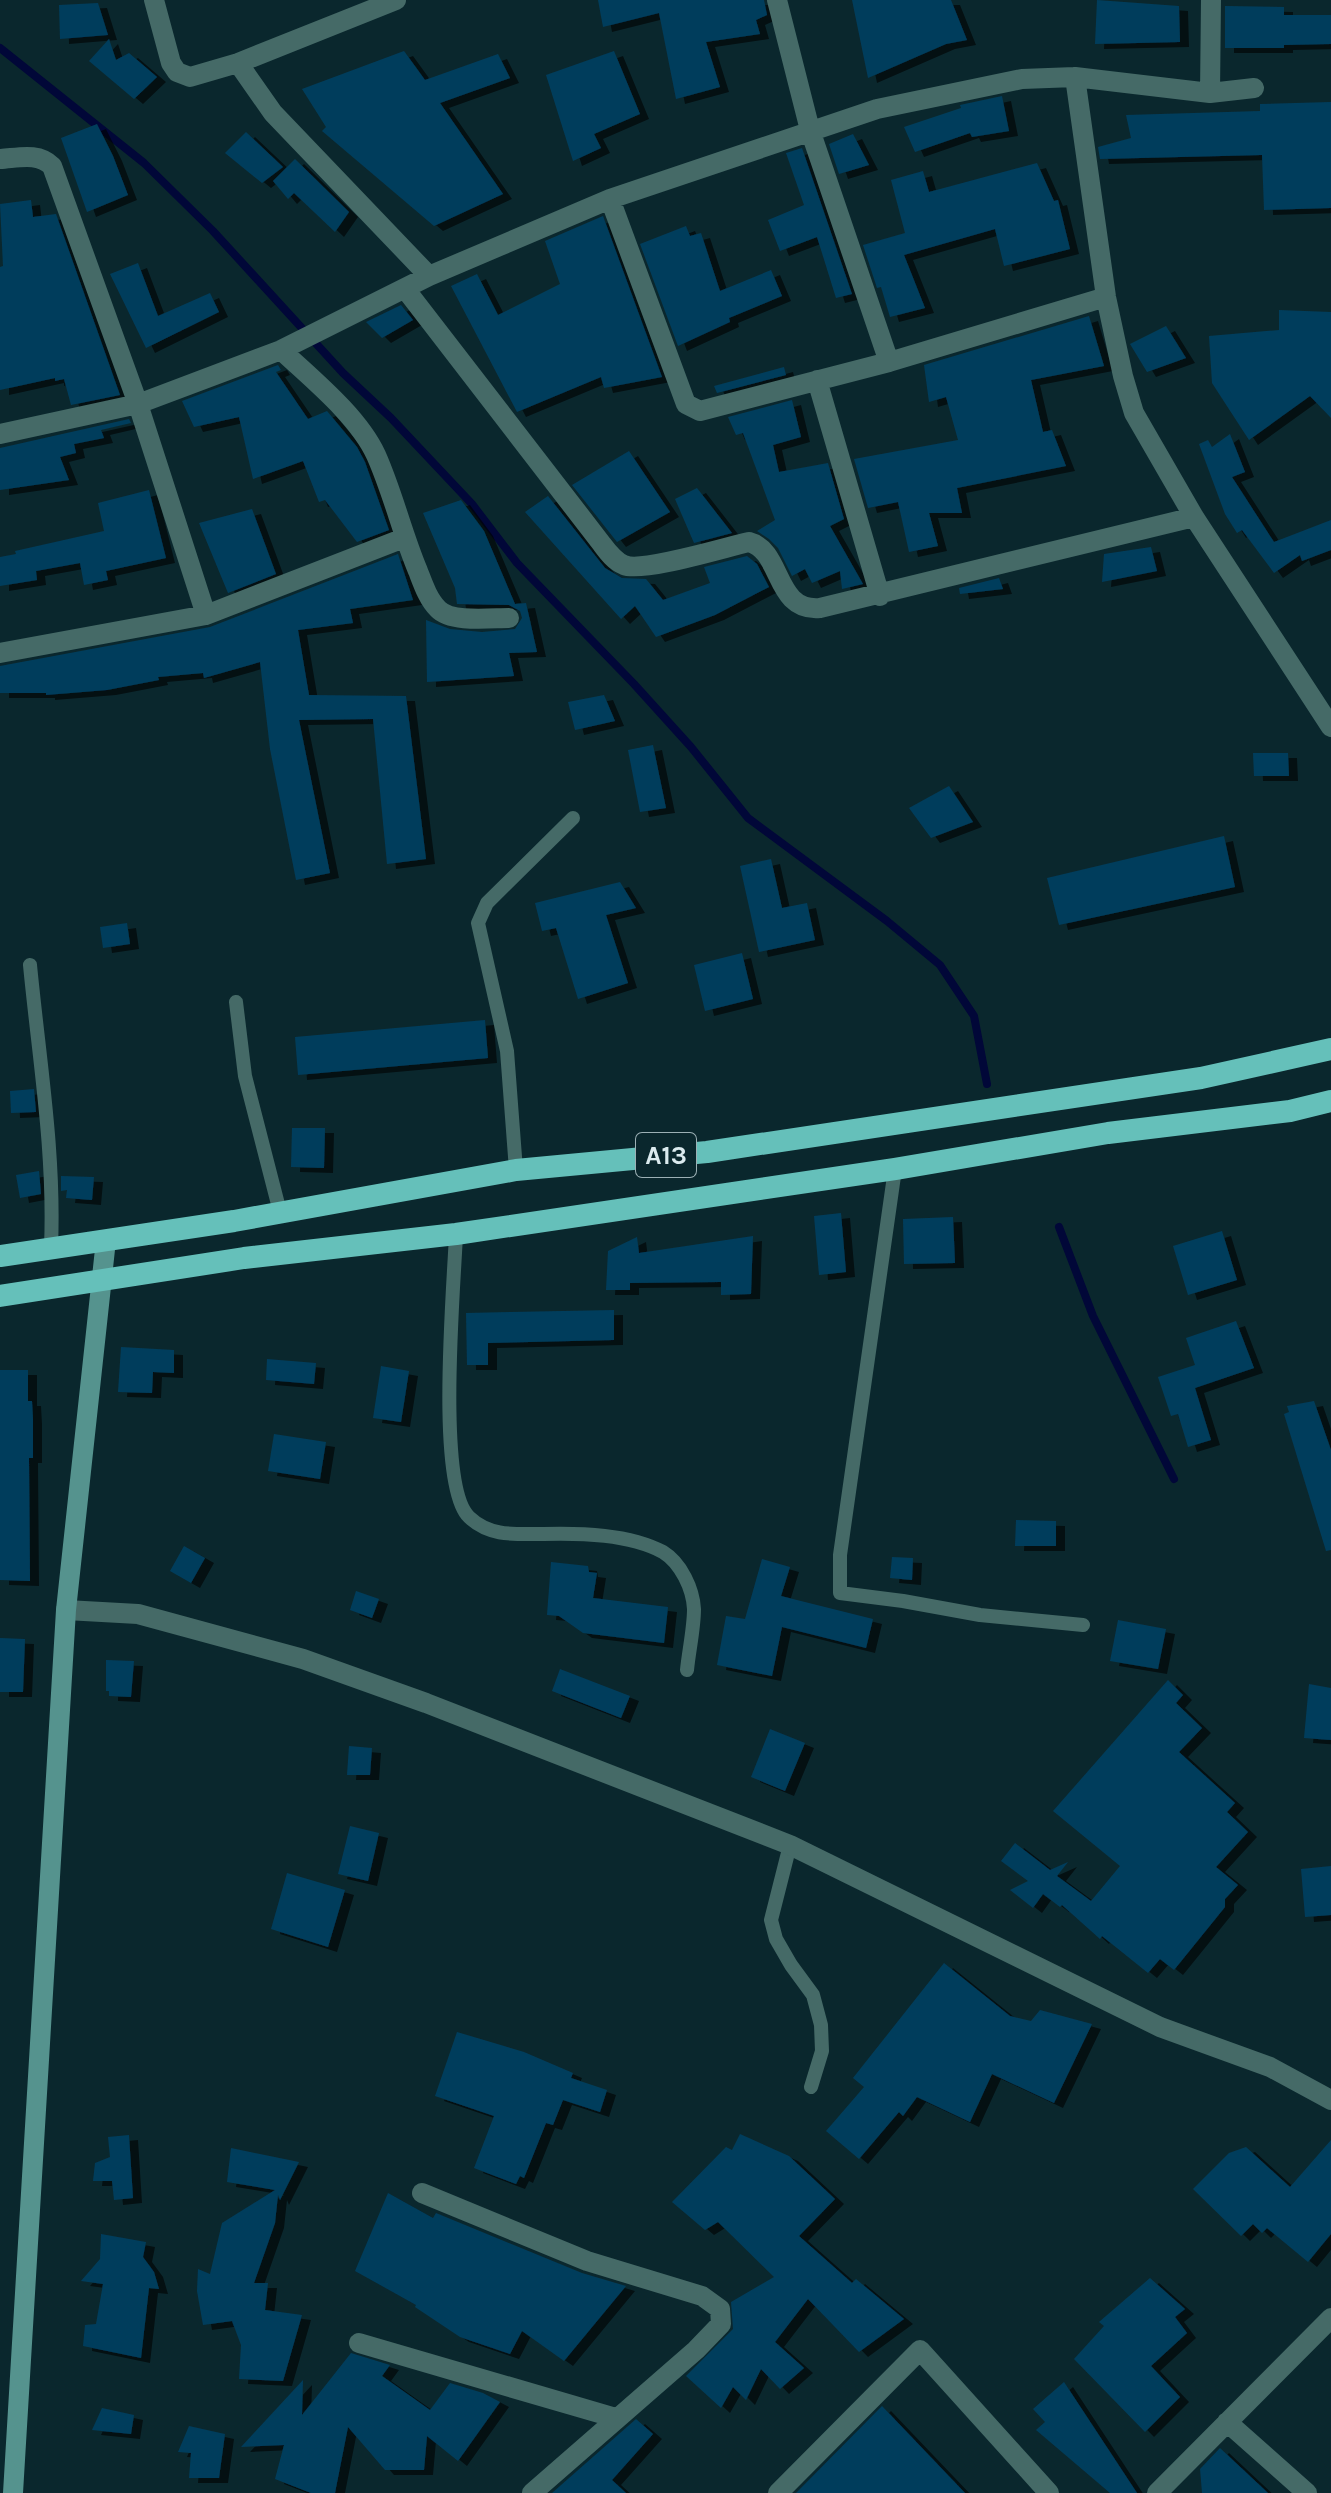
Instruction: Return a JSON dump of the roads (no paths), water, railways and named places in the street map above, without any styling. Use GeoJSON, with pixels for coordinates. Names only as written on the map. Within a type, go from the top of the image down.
{"type":"FeatureCollection","features":[{"type":"Feature","properties":{"kind":"highway","name":"A13"},"geometry":{"type":"LineString","coordinates":[[0,1256],[280,1212],[516,1170],[707,1152],[1201,1078],[1331,1049]]}},
{"type":"Feature","properties":{"kind":"highway","name":"A13"},"geometry":{"type":"LineString","coordinates":[[0,1296],[244,1258],[456,1234],[895,1169],[1108,1133],[1290,1111],[1331,1101]]}},
{"type":"Feature","properties":{"kind":"main road"},"geometry":{"type":"LineString","coordinates":[[13,2493],[66,1610],[106,1240]]}},
{"type":"Feature","properties":{"kind":"street"},"geometry":{"type":"LineString","coordinates":[[154,0],[171,63],[177,72],[190,77],[238,63],[396,0]]}},
{"type":"Feature","properties":{"kind":"street"},"geometry":{"type":"LineString","coordinates":[[777,0],[810,130],[889,362]]}},
{"type":"Feature","properties":{"kind":"street"},"geometry":{"type":"LineString","coordinates":[[1210,93],[1211,0]]}},
{"type":"Feature","properties":{"kind":"street"},"geometry":{"type":"LineString","coordinates":[[238,63],[273,113],[429,276]]}},
{"type":"Feature","properties":{"kind":"street"},"geometry":{"type":"LineString","coordinates":[[1075,77],[1106,297],[1134,413],[1194,517],[1331,727]]}},
{"type":"Feature","properties":{"kind":"street"},"geometry":{"type":"LineString","coordinates":[[0,434],[138,404],[281,350],[429,276],[610,199],[877,109],[1022,79],[1075,77],[1210,93],[1254,88]]}},
{"type":"Feature","properties":{"kind":"street"},"geometry":{"type":"LineString","coordinates":[[0,159],[44,158],[52,166],[138,404],[206,615]]}},
{"type":"Feature","properties":{"kind":"street"},"geometry":{"type":"LineString","coordinates":[[610,199],[686,404],[700,411],[889,362],[1106,297]]}},
{"type":"Feature","properties":{"kind":"street"},"geometry":{"type":"LineString","coordinates":[[406,290],[618,562],[627,567],[646,567],[749,542],[761,548],[794,603],[802,607],[820,608],[880,596],[1194,517]]}},
{"type":"Feature","properties":{"kind":"street"},"geometry":{"type":"LineString","coordinates":[[281,350],[315,381],[356,426],[374,452],[404,538],[427,593],[440,612],[463,619],[509,618]]}},
{"type":"Feature","properties":{"kind":"street"},"geometry":{"type":"LineString","coordinates":[[817,380],[880,596]]}},
{"type":"Feature","properties":{"kind":"street"},"geometry":{"type":"LineString","coordinates":[[0,653],[206,615],[404,538]]}},
{"type":"Feature","properties":{"kind":"street"},"geometry":{"type":"LineString","coordinates":[[66,1610],[138,1614],[303,1659],[426,1703],[790,1845],[1160,2027],[1270,2067],[1331,2100]]}},
{"type":"Feature","properties":{"kind":"street"},"geometry":{"type":"LineString","coordinates":[[422,2193],[587,2261],[702,2296],[720,2309],[721,2324],[717,2330],[532,2493]]}},
{"type":"Feature","properties":{"kind":"street"},"geometry":{"type":"LineString","coordinates":[[1157,2493],[1331,2318]]}},
{"type":"Feature","properties":{"kind":"street"},"geometry":{"type":"LineString","coordinates":[[359,2343],[616,2418]]}},
{"type":"Feature","properties":{"kind":"street"},"geometry":{"type":"LineString","coordinates":[[778,2493],[920,2350],[1049,2493]]}},
{"type":"Feature","properties":{"kind":"street"},"geometry":{"type":"LineString","coordinates":[[1227,2422],[1307,2493]]}},
{"type":"Feature","properties":{"kind":"lane"},"geometry":{"type":"LineString","coordinates":[[516,1170],[507,1051],[478,923],[487,903],[573,818]]}},
{"type":"Feature","properties":{"kind":"lane"},"geometry":{"type":"LineString","coordinates":[[30,965],[48,1117],[51,1247]]}},
{"type":"Feature","properties":{"kind":"lane"},"geometry":{"type":"LineString","coordinates":[[236,1002],[245,1076],[280,1212]]}},
{"type":"Feature","properties":{"kind":"lane"},"geometry":{"type":"LineString","coordinates":[[895,1169],[840,1555],[840,1593],[980,1615],[1083,1625]]}},
{"type":"Feature","properties":{"kind":"lane"},"geometry":{"type":"LineString","coordinates":[[456,1234],[448,1414],[456,1488],[467,1516],[499,1534],[576,1533],[632,1542],[664,1553],[684,1574],[694,1608],[687,1670]]}},
{"type":"Feature","properties":{"kind":"lane"},"geometry":{"type":"LineString","coordinates":[[790,1845],[771,1920],[776,1939],[813,1995],[821,2025],[822,2051],[811,2087]]}},
{"type":"Feature","properties":{"kind":"waterway"},"geometry":{"type":"LineString","coordinates":[[0,48],[144,163],[213,231],[343,373],[391,418],[472,504],[517,563],[634,684],[691,747],[748,818],[887,921],[940,965],[974,1016],[987,1084]]}},
{"type":"Feature","properties":{"kind":"waterway"},"geometry":{"type":"LineString","coordinates":[[1059,1227],[1093,1316],[1174,1479]]}}]}
